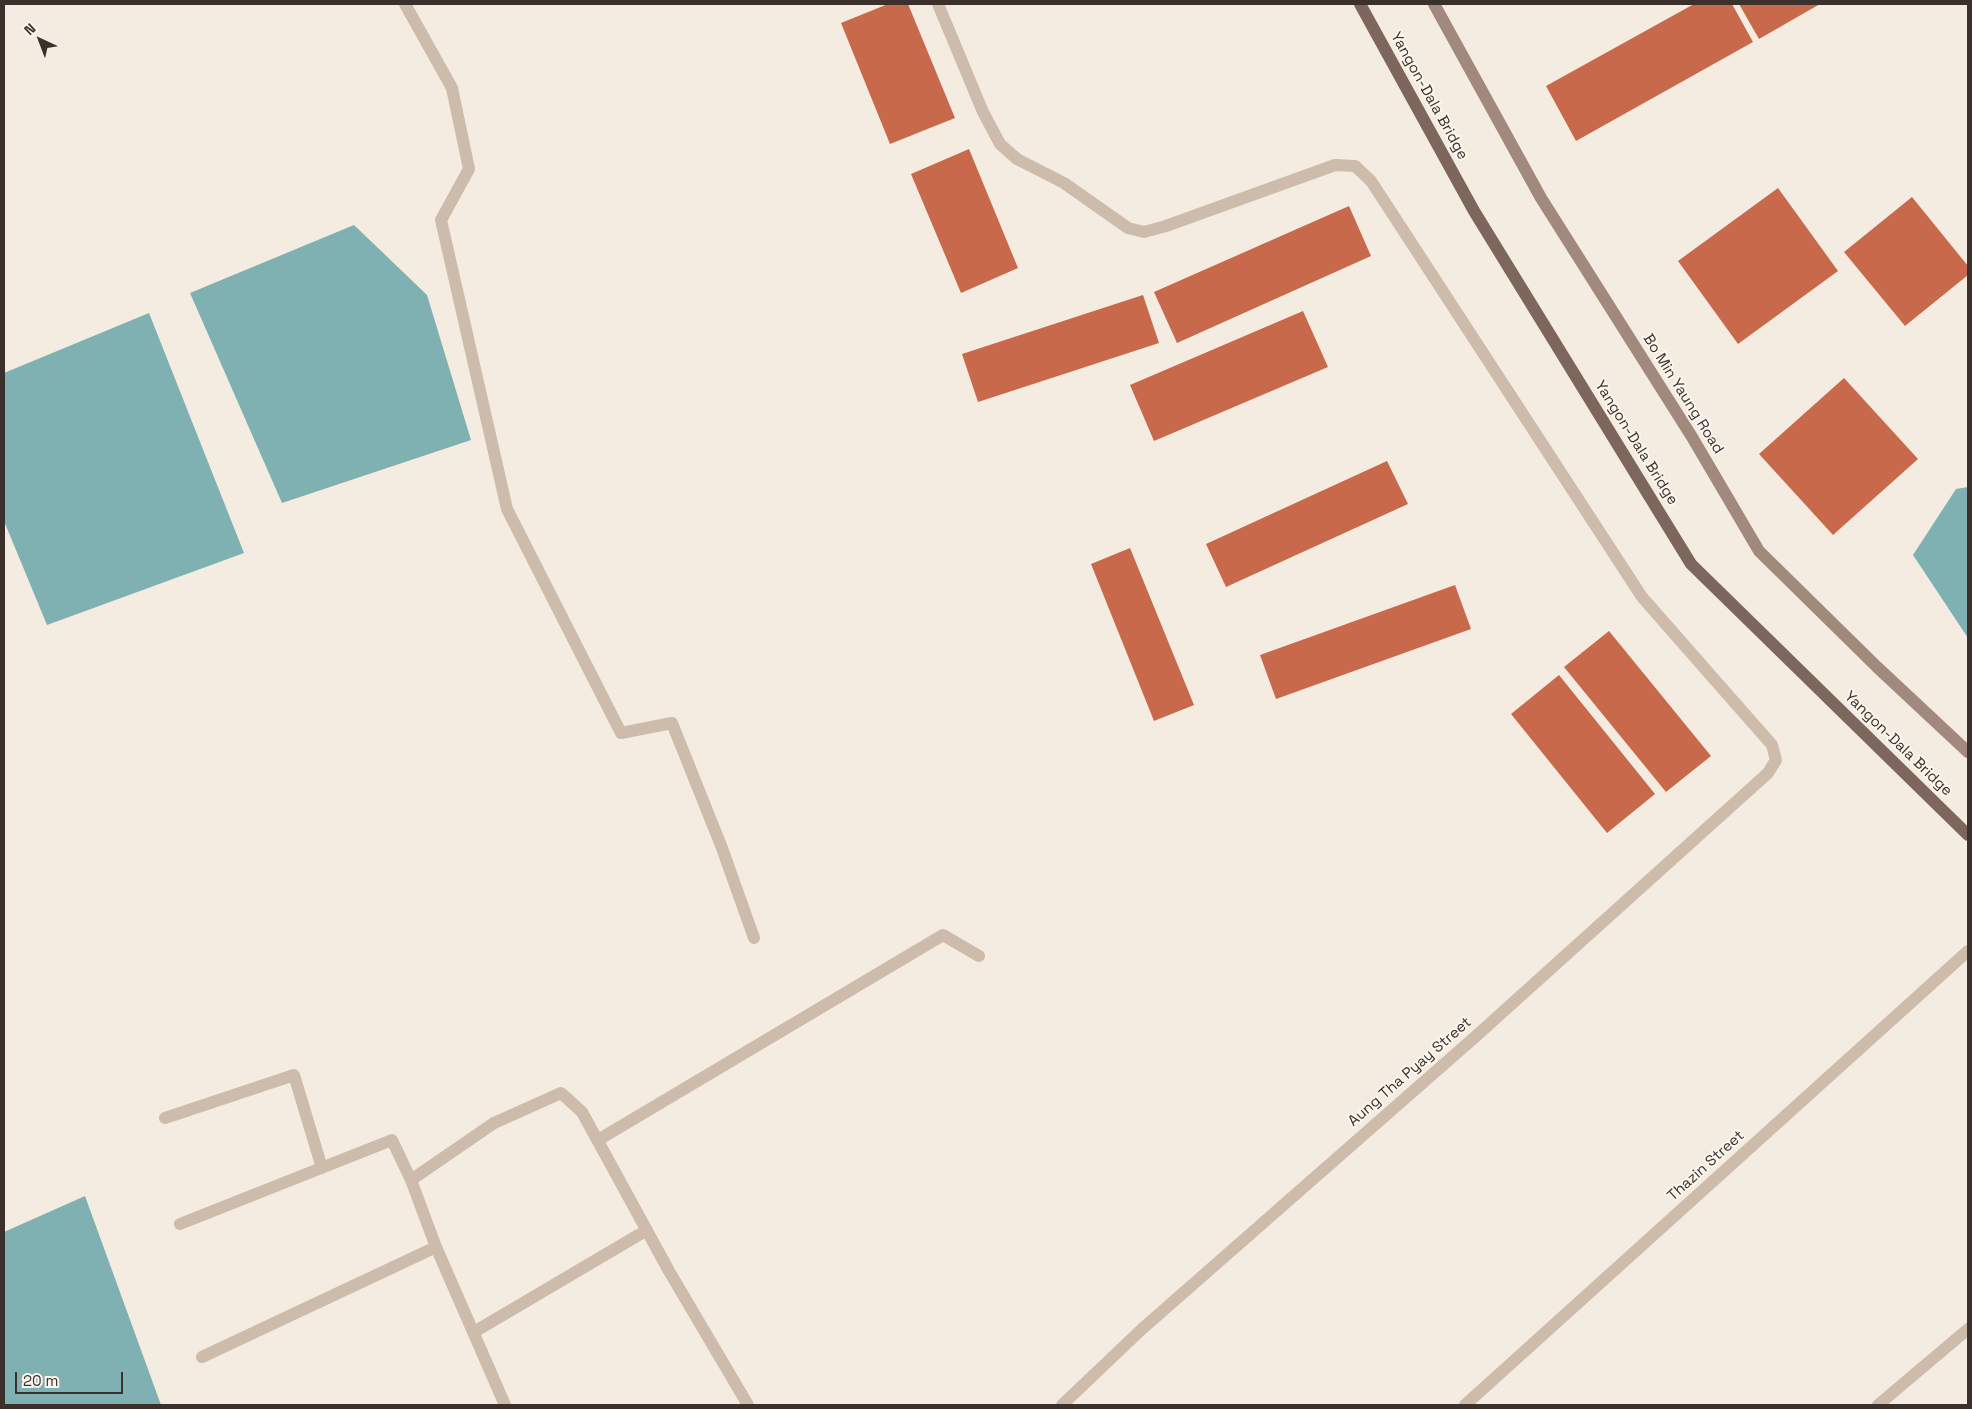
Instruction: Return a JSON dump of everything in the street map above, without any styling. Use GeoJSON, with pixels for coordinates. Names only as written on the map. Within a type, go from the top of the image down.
{"type":"FeatureCollection","features":[{"type":"Feature","properties":{"kind":"main road","name":"Yangon-Dala Bridge"},"geometry":{"type":"LineString","coordinates":[[1360,4],[1474,211],[1691,564],[1968,835]]}},
{"type":"Feature","properties":{"kind":"street"},"geometry":{"type":"LineString","coordinates":[[405,4],[452,88],[470,169],[441,220],[507,509],[621,733],[672,723],[722,848],[754,938]]}},
{"type":"Feature","properties":{"kind":"street","name":"Aung Tha Pyay Street"},"geometry":{"type":"LineString","coordinates":[[938,4],[983,112],[1000,144],[1017,159],[1064,183],[1128,228],[1144,232],[1166,226],[1335,165],[1356,166],[1371,181],[1642,597],[1772,745],[1776,760],[1768,773],[1475,1037],[1142,1329],[1062,1405]]}},
{"type":"Feature","properties":{"kind":"street","name":"Bo Min Yaung Road"},"geometry":{"type":"LineString","coordinates":[[1434,4],[1541,198],[1692,437],[1759,551],[1877,667],[1968,752]]}},
{"type":"Feature","properties":{"kind":"street"},"geometry":{"type":"LineString","coordinates":[[598,1140],[943,935],[979,956]]}},
{"type":"Feature","properties":{"kind":"street","name":"Thazin Street"},"geometry":{"type":"LineString","coordinates":[[1465,1405],[1968,951]]}},
{"type":"Feature","properties":{"kind":"street"},"geometry":{"type":"LineString","coordinates":[[165,1118],[294,1075],[322,1168]]}},
{"type":"Feature","properties":{"kind":"street"},"geometry":{"type":"LineString","coordinates":[[412,1180],[494,1123],[560,1093],[582,1112],[669,1271],[748,1405]]}},
{"type":"Feature","properties":{"kind":"street"},"geometry":{"type":"LineString","coordinates":[[180,1224],[392,1140],[412,1180],[436,1247],[505,1405]]}},
{"type":"Feature","properties":{"kind":"street"},"geometry":{"type":"LineString","coordinates":[[474,1332],[647,1230]]}},
{"type":"Feature","properties":{"kind":"street"},"geometry":{"type":"LineString","coordinates":[[202,1357],[436,1247]]}},
{"type":"Feature","properties":{"kind":"street"},"geometry":{"type":"LineString","coordinates":[[1878,1405],[1968,1329]]}},
{"type":"Feature","properties":{"kind":"water"},"geometry":{"type":"Polygon","coordinates":[[[354,225],[427,295],[471,440],[282,503],[190,293],[354,225]]]}},
{"type":"Feature","properties":{"kind":"water"},"geometry":{"type":"Polygon","coordinates":[[[149,313],[244,553],[47,625],[4,521],[4,373],[149,313]]]}},
{"type":"Feature","properties":{"kind":"water"},"geometry":{"type":"Polygon","coordinates":[[[1968,487],[1968,638],[1913,555],[1956,489],[1968,487]]]}},
{"type":"Feature","properties":{"kind":"water"},"geometry":{"type":"Polygon","coordinates":[[[85,1196],[161,1405],[4,1405],[4,1232],[85,1196]]]}},
{"type":"Feature","properties":{"kind":"building"},"geometry":{"type":"Polygon","coordinates":[[[888,4],[908,4],[955,118],[890,144],[841,23],[888,4]]]}},
{"type":"Feature","properties":{"kind":"building"},"geometry":{"type":"Polygon","coordinates":[[[1694,4],[1732,4],[1753,42],[1576,141],[1546,86],[1694,4]]]}},
{"type":"Feature","properties":{"kind":"building"},"geometry":{"type":"Polygon","coordinates":[[[1739,4],[1820,4],[1759,39],[1739,4]]]}},
{"type":"Feature","properties":{"kind":"building"},"geometry":{"type":"Polygon","coordinates":[[[969,149],[1018,268],[961,293],[911,174],[969,149]]]}},
{"type":"Feature","properties":{"kind":"building"},"geometry":{"type":"Polygon","coordinates":[[[1778,188],[1838,271],[1738,344],[1678,261],[1778,188]]]}},
{"type":"Feature","properties":{"kind":"building"},"geometry":{"type":"Polygon","coordinates":[[[1912,197],[1968,266],[1968,275],[1905,326],[1844,252],[1912,197]]]}},
{"type":"Feature","properties":{"kind":"building"},"geometry":{"type":"Polygon","coordinates":[[[1349,206],[1371,256],[1177,343],[1154,292],[1349,206]]]}},
{"type":"Feature","properties":{"kind":"building"},"geometry":{"type":"Polygon","coordinates":[[[1143,295],[1159,343],[978,402],[962,354],[1143,295]]]}},
{"type":"Feature","properties":{"kind":"building"},"geometry":{"type":"Polygon","coordinates":[[[1303,311],[1328,367],[1154,441],[1130,385],[1303,311]]]}},
{"type":"Feature","properties":{"kind":"building"},"geometry":{"type":"Polygon","coordinates":[[[1844,378],[1918,459],[1833,535],[1759,454],[1844,378]]]}},
{"type":"Feature","properties":{"kind":"building"},"geometry":{"type":"Polygon","coordinates":[[[1387,461],[1408,504],[1226,587],[1206,544],[1387,461]]]}},
{"type":"Feature","properties":{"kind":"building"},"geometry":{"type":"Polygon","coordinates":[[[1130,548],[1194,705],[1154,721],[1091,564],[1130,548]]]}},
{"type":"Feature","properties":{"kind":"building"},"geometry":{"type":"Polygon","coordinates":[[[1455,585],[1471,629],[1276,699],[1260,655],[1455,585]]]}},
{"type":"Feature","properties":{"kind":"building"},"geometry":{"type":"Polygon","coordinates":[[[1609,631],[1711,756],[1666,792],[1564,667],[1609,631]]]}},
{"type":"Feature","properties":{"kind":"building"},"geometry":{"type":"Polygon","coordinates":[[[1559,675],[1655,794],[1607,833],[1511,714],[1559,675]]]}}]}
